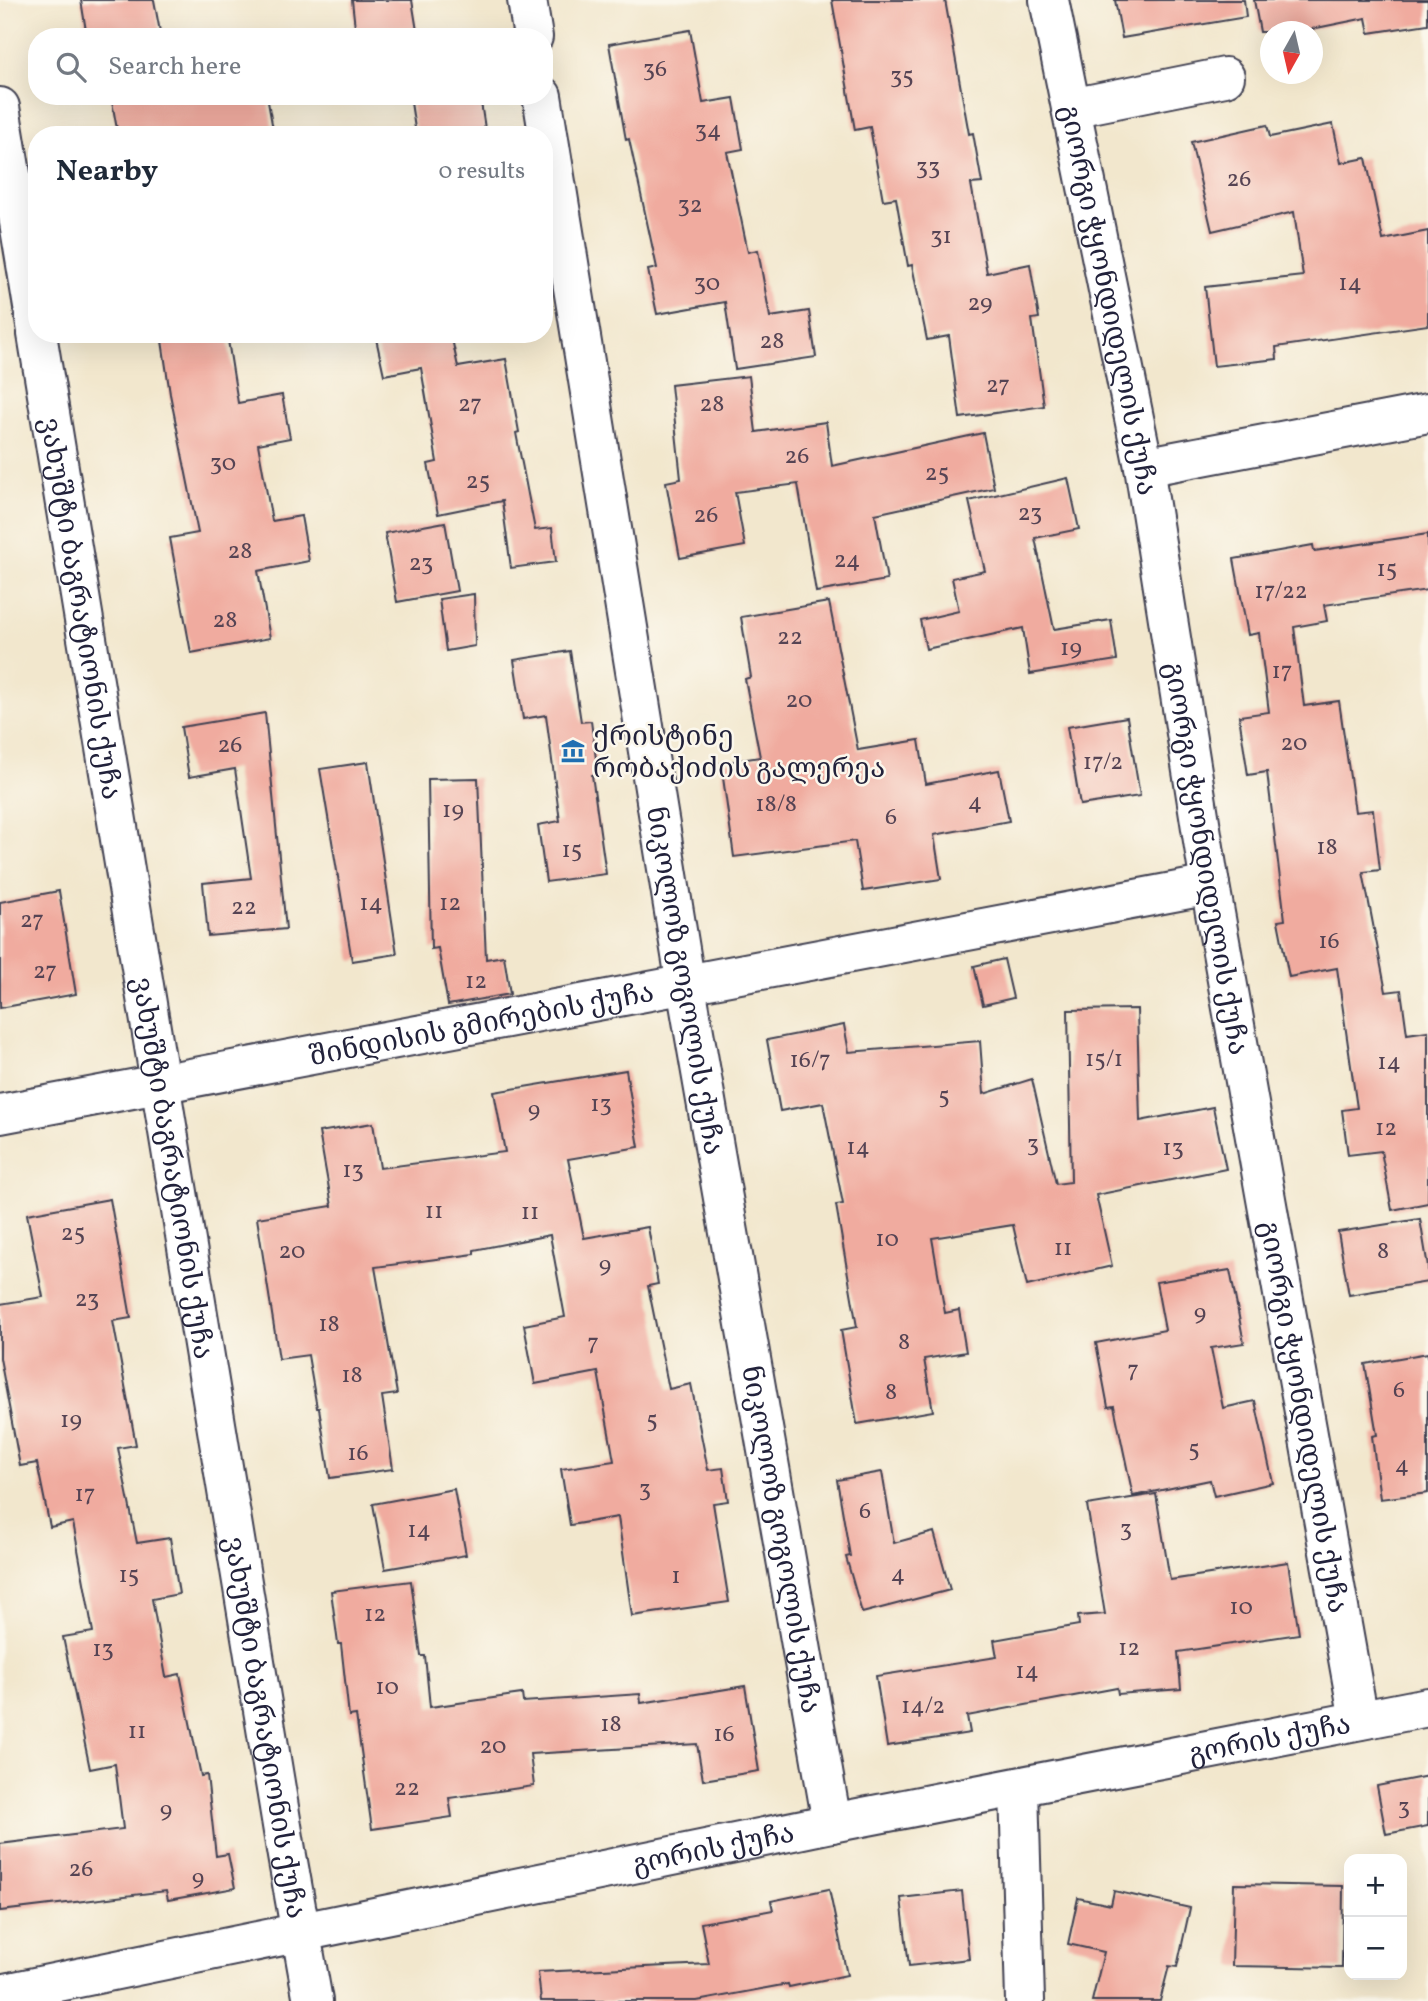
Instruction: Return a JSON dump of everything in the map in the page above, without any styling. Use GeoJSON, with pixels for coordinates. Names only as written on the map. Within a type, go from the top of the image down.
{"type":"FeatureCollection","features":[{"type":"Feature","properties":{"kind":"street"},"geometry":{"type":"LineString","coordinates":[[527,0],[532,28]]}},
{"type":"Feature","properties":{"kind":"street","name":"გიორგი ჭყონდიდელის ქუჩა"},"geometry":{"type":"LineString","coordinates":[[1049,0],[1144,467],[1210,886],[1359,1720]]}},
{"type":"Feature","properties":{"kind":"street"},"geometry":{"type":"LineString","coordinates":[[1071,108],[1225,77]]}},
{"type":"Feature","properties":{"kind":"street","name":"ნიკოლოზ გოგოლის ქუჩა"},"geometry":{"type":"LineString","coordinates":[[543,105],[547,126]]}},
{"type":"Feature","properties":{"kind":"street","name":"ვახუშტი ბაგრატიონის ქუჩა"},"geometry":{"type":"LineString","coordinates":[[0,107],[28,277]]}},
{"type":"Feature","properties":{"kind":"street","name":"ნიკოლოზ გოგოლის ქუჩა"},"geometry":{"type":"LineString","coordinates":[[553,164],[686,986],[832,1823]]}},
{"type":"Feature","properties":{"kind":"street","name":"ვახუშტი ბაგრატიონის ქუჩა"},"geometry":{"type":"LineString","coordinates":[[39,343],[299,1932],[313,2001]]}},
{"type":"Feature","properties":{"kind":"street"},"geometry":{"type":"LineString","coordinates":[[1144,467],[1428,413]]}},
{"type":"Feature","properties":{"kind":"street","name":"შინდისის გმირების ქუჩა"},"geometry":{"type":"LineString","coordinates":[[0,1114],[1210,886]]}},
{"type":"Feature","properties":{"kind":"street","name":"გორის ქუჩა"},"geometry":{"type":"LineString","coordinates":[[0,1993],[832,1823],[1428,1707]]}},
{"type":"Feature","properties":{"kind":"street"},"geometry":{"type":"LineString","coordinates":[[1019,1788],[1025,2001]]}},
{"type":"Feature","properties":{"kind":"building"},"geometry":{"type":"Polygon","coordinates":[[[81,0],[154,0],[159,28],[86,28],[81,0]]]}},
{"type":"Feature","properties":{"kind":"building"},"geometry":{"type":"Polygon","coordinates":[[[352,0],[412,0],[417,28],[355,28],[352,0]]]}},
{"type":"Feature","properties":{"kind":"building"},"geometry":{"type":"Polygon","coordinates":[[[832,0],[945,0],[969,134],[973,133],[982,183],[971,184],[987,273],[1030,264],[1039,318],[1032,319],[1044,406],[960,418],[949,336],[927,340],[912,265],[908,266],[896,198],[883,200],[870,127],[855,130],[832,0]]]}},
{"type":"Feature","properties":{"kind":"building"},"geometry":{"type":"Polygon","coordinates":[[[1115,0],[1244,0],[1246,17],[1122,38],[1115,0]]]}},
{"type":"Feature","properties":{"kind":"building"},"geometry":{"type":"Polygon","coordinates":[[[1254,0],[1428,0],[1428,24],[1369,33],[1366,18],[1323,27],[1323,21],[1260,21],[1260,32],[1254,0]]]}},
{"type":"Feature","properties":{"kind":"building"},"geometry":{"type":"Polygon","coordinates":[[[690,30],[703,103],[734,98],[743,149],[727,152],[748,252],[758,250],[770,317],[809,311],[816,357],[735,369],[725,302],[657,314],[648,270],[657,268],[629,139],[626,140],[609,44],[690,30]]]}},
{"type":"Feature","properties":{"kind":"building"},"geometry":{"type":"Polygon","coordinates":[[[113,105],[269,105],[272,126],[116,126],[113,105]]]}},
{"type":"Feature","properties":{"kind":"building"},"geometry":{"type":"Polygon","coordinates":[[[411,105],[481,105],[485,126],[415,126],[411,105]]]}},
{"type":"Feature","properties":{"kind":"building"},"geometry":{"type":"Polygon","coordinates":[[[1333,124],[1341,163],[1366,158],[1383,240],[1428,231],[1428,325],[1276,347],[1277,359],[1214,366],[1205,287],[1303,276],[1294,212],[1212,231],[1191,142],[1267,125],[1270,137],[1333,124]]]}},
{"type":"Feature","properties":{"kind":"building"},"geometry":{"type":"Polygon","coordinates":[[[162,343],[228,343],[238,403],[282,395],[290,438],[258,444],[272,521],[301,516],[309,561],[258,571],[270,638],[191,653],[170,538],[198,533],[162,343]]]}},
{"type":"Feature","properties":{"kind":"building"},"geometry":{"type":"Polygon","coordinates":[[[377,343],[453,343],[458,367],[506,359],[519,432],[516,433],[535,530],[552,528],[556,562],[511,568],[502,501],[438,514],[428,464],[437,462],[421,368],[384,375],[377,343]]]}},
{"type":"Feature","properties":{"kind":"building"},"geometry":{"type":"Polygon","coordinates":[[[749,376],[756,432],[826,422],[832,466],[983,433],[994,488],[875,514],[887,580],[816,592],[798,484],[735,492],[745,546],[680,558],[666,482],[681,479],[671,385],[749,376]]]}},
{"type":"Feature","properties":{"kind":"building"},"geometry":{"type":"Polygon","coordinates":[[[1068,478],[1079,529],[1035,538],[1054,629],[1111,620],[1117,660],[1030,674],[1023,628],[926,649],[920,620],[959,611],[952,578],[985,571],[969,501],[1068,478]]]}},
{"type":"Feature","properties":{"kind":"building"},"geometry":{"type":"Polygon","coordinates":[[[445,522],[457,591],[397,602],[385,533],[445,522]]]}},
{"type":"Feature","properties":{"kind":"building"},"geometry":{"type":"Polygon","coordinates":[[[1428,534],[1428,590],[1324,605],[1327,621],[1294,627],[1304,706],[1339,701],[1355,812],[1373,810],[1380,870],[1363,872],[1386,992],[1401,990],[1407,1034],[1428,1031],[1428,1203],[1392,1210],[1381,1151],[1348,1155],[1342,1110],[1357,1108],[1337,968],[1289,977],[1278,921],[1285,920],[1267,772],[1248,775],[1239,716],[1269,712],[1259,633],[1248,635],[1234,559],[1313,545],[1314,551],[1428,534]]]}},
{"type":"Feature","properties":{"kind":"building"},"geometry":{"type":"Polygon","coordinates":[[[474,594],[475,646],[446,651],[439,599],[474,594]]]}},
{"type":"Feature","properties":{"kind":"building"},"geometry":{"type":"Polygon","coordinates":[[[829,602],[858,750],[919,740],[926,784],[999,770],[1009,821],[934,835],[941,879],[863,891],[855,841],[734,857],[721,763],[760,757],[745,679],[751,677],[741,617],[829,602]]]}},
{"type":"Feature","properties":{"kind":"building"},"geometry":{"type":"Polygon","coordinates":[[[570,651],[581,722],[591,721],[598,774],[592,775],[606,874],[546,882],[538,825],[560,821],[546,715],[523,719],[514,660],[570,651]]]}},
{"type":"Feature","properties":{"kind":"building"},"geometry":{"type":"Polygon","coordinates":[[[265,713],[286,929],[208,936],[203,883],[251,878],[235,769],[189,777],[181,727],[265,713]]]}},
{"type":"Feature","properties":{"kind":"building"},"geometry":{"type":"Polygon","coordinates":[[[1127,717],[1140,796],[1080,805],[1067,727],[1127,717]]]}},
{"type":"Feature","properties":{"kind":"building"},"geometry":{"type":"Polygon","coordinates":[[[368,762],[397,954],[352,961],[320,769],[368,762]]]}},
{"type":"Feature","properties":{"kind":"building"},"geometry":{"type":"Polygon","coordinates":[[[478,778],[486,959],[504,956],[510,994],[448,1005],[438,948],[431,949],[428,779],[478,778]]]}},
{"type":"Feature","properties":{"kind":"building"},"geometry":{"type":"Polygon","coordinates":[[[59,891],[76,994],[0,1008],[0,902],[59,891]]]}},
{"type":"Feature","properties":{"kind":"building"},"geometry":{"type":"Polygon","coordinates":[[[1004,959],[1013,998],[983,1005],[974,966],[1004,959]]]}},
{"type":"Feature","properties":{"kind":"building"},"geometry":{"type":"Polygon","coordinates":[[[1137,1009],[1140,1121],[1213,1107],[1226,1169],[1096,1195],[1112,1266],[1027,1286],[1013,1225],[932,1238],[945,1313],[959,1310],[966,1352],[924,1359],[933,1411],[857,1424],[841,1330],[857,1327],[836,1205],[843,1204],[823,1103],[780,1111],[767,1040],[844,1025],[849,1052],[980,1041],[984,1094],[1032,1079],[1056,1184],[1071,1182],[1068,1010],[1137,1009]]]}},
{"type":"Feature","properties":{"kind":"building"},"geometry":{"type":"Polygon","coordinates":[[[626,1070],[639,1147],[568,1159],[584,1238],[648,1227],[658,1284],[648,1286],[669,1389],[691,1384],[708,1470],[723,1468],[728,1501],[713,1503],[729,1602],[632,1616],[618,1517],[570,1525],[561,1469],[614,1461],[598,1372],[535,1384],[524,1325],[565,1317],[550,1235],[474,1250],[474,1254],[375,1267],[397,1394],[382,1396],[393,1469],[330,1478],[308,1355],[279,1359],[257,1218],[332,1206],[319,1132],[373,1123],[380,1168],[505,1152],[494,1092],[626,1070]]]}},
{"type":"Feature","properties":{"kind":"building"},"geometry":{"type":"Polygon","coordinates":[[[110,1199],[131,1318],[113,1321],[136,1445],[118,1448],[137,1543],[170,1538],[179,1594],[152,1599],[166,1677],[180,1674],[201,1776],[207,1775],[216,1856],[228,1854],[235,1888],[168,1900],[166,1891],[0,1911],[0,1844],[123,1829],[115,1764],[90,1769],[63,1637],[93,1632],[73,1522],[50,1527],[37,1463],[20,1466],[0,1358],[0,1304],[43,1297],[27,1214],[110,1199]]]}},
{"type":"Feature","properties":{"kind":"building"},"geometry":{"type":"Polygon","coordinates":[[[1420,1219],[1428,1282],[1349,1295],[1338,1232],[1420,1219]]]}},
{"type":"Feature","properties":{"kind":"building"},"geometry":{"type":"Polygon","coordinates":[[[1230,1270],[1244,1343],[1211,1348],[1223,1408],[1255,1401],[1273,1483],[1214,1496],[1210,1480],[1133,1496],[1114,1406],[1108,1407],[1096,1343],[1165,1330],[1156,1282],[1230,1270]]]}},
{"type":"Feature","properties":{"kind":"building"},"geometry":{"type":"Polygon","coordinates":[[[1428,1353],[1428,1493],[1380,1499],[1372,1436],[1377,1435],[1365,1364],[1428,1353]]]}},
{"type":"Feature","properties":{"kind":"building"},"geometry":{"type":"Polygon","coordinates":[[[882,1472],[894,1543],[934,1532],[950,1590],[862,1613],[846,1557],[850,1556],[837,1480],[882,1472]]]}},
{"type":"Feature","properties":{"kind":"building"},"geometry":{"type":"Polygon","coordinates":[[[454,1489],[466,1555],[385,1569],[373,1504],[454,1489]]]}},
{"type":"Feature","properties":{"kind":"building"},"geometry":{"type":"Polygon","coordinates":[[[1156,1494],[1170,1580],[1288,1562],[1299,1634],[1178,1652],[1181,1689],[1118,1694],[1117,1688],[967,1716],[970,1733],[887,1746],[876,1676],[997,1657],[994,1640],[1079,1625],[1078,1616],[1105,1614],[1087,1505],[1156,1494]]]}},
{"type":"Feature","properties":{"kind":"building"},"geometry":{"type":"Polygon","coordinates":[[[411,1581],[421,1656],[425,1656],[430,1707],[522,1694],[523,1702],[640,1694],[641,1703],[745,1686],[759,1771],[703,1780],[697,1744],[530,1754],[534,1786],[449,1798],[452,1817],[372,1829],[356,1715],[349,1716],[341,1644],[338,1644],[331,1591],[411,1581]]]}},
{"type":"Feature","properties":{"kind":"building"},"geometry":{"type":"Polygon","coordinates":[[[1428,1776],[1428,1826],[1386,1834],[1377,1786],[1428,1776]]]}},
{"type":"Feature","properties":{"kind":"building"},"geometry":{"type":"Polygon","coordinates":[[[1234,1884],[1343,1886],[1342,1968],[1232,1966],[1234,1884]]]}},
{"type":"Feature","properties":{"kind":"building"},"geometry":{"type":"Polygon","coordinates":[[[829,1889],[847,1975],[697,2001],[541,2001],[538,1972],[709,1964],[701,1923],[773,1910],[771,1901],[829,1889]]]}},
{"type":"Feature","properties":{"kind":"building"},"geometry":{"type":"Polygon","coordinates":[[[962,1891],[969,1959],[909,1966],[901,1898],[962,1891]]]}},
{"type":"Feature","properties":{"kind":"building"},"geometry":{"type":"Polygon","coordinates":[[[1114,1891],[1190,1908],[1177,1967],[1169,1966],[1160,2001],[1092,2001],[1104,1952],[1068,1944],[1078,1898],[1111,1905],[1114,1891]]]}},
{"type":"Feature","properties":{"kind":"place","name":"ქრისტინე რობაქიძის გალერეა"},"geometry":{"type":"Point","coordinates":[573,751]}}]}
